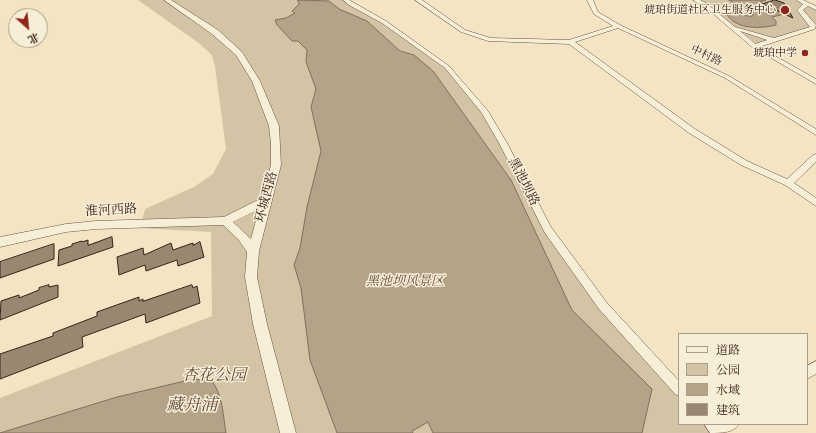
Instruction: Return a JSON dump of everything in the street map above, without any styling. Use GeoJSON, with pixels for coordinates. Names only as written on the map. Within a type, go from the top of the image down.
{"type":"FeatureCollection","features":[{"type":"Feature","properties":{"kind":"street","name":"环城西路"},"geometry":{"type":"LineString","coordinates":[[167,0],[200,21],[224,39],[239,54],[252,73],[272,120],[276,144],[276,164],[253,251],[251,277],[255,302],[288,433]]}},
{"type":"Feature","properties":{"kind":"street","name":"黑池坝路"},"geometry":{"type":"LineString","coordinates":[[346,0],[384,22],[447,67],[484,111],[503,143],[548,230],[602,306],[678,389]]}},
{"type":"Feature","properties":{"kind":"street"},"geometry":{"type":"LineString","coordinates":[[418,0],[463,31],[490,40],[570,42],[618,26]]}},
{"type":"Feature","properties":{"kind":"street","name":"中村路"},"geometry":{"type":"LineString","coordinates":[[590,0],[596,13],[618,26],[727,77],[816,132]]}},
{"type":"Feature","properties":{"kind":"street"},"geometry":{"type":"LineString","coordinates":[[696,0],[707,5],[755,46],[816,82]]}},
{"type":"Feature","properties":{"kind":"street"},"geometry":{"type":"LineString","coordinates":[[800,0],[816,8]]}},
{"type":"Feature","properties":{"kind":"street"},"geometry":{"type":"LineString","coordinates":[[755,46],[813,28],[813,25],[800,10],[807,4]]}},
{"type":"Feature","properties":{"kind":"street"},"geometry":{"type":"LineString","coordinates":[[729,25],[750,34],[773,40]]}},
{"type":"Feature","properties":{"kind":"street"},"geometry":{"type":"LineString","coordinates":[[570,42],[692,131],[744,163],[788,183],[816,202]]}},
{"type":"Feature","properties":{"kind":"street"},"geometry":{"type":"LineString","coordinates":[[788,183],[816,157]]}},
{"type":"Feature","properties":{"kind":"street"},"geometry":{"type":"LineString","coordinates":[[253,251],[242,236],[225,221],[267,200]]}},
{"type":"Feature","properties":{"kind":"street","name":"淮河西路"},"geometry":{"type":"LineString","coordinates":[[0,242],[66,228],[96,225],[225,221]]}},
{"type":"Feature","properties":{"kind":"street"},"geometry":{"type":"LineString","coordinates":[[711,425],[719,433],[731,425]]}},
{"type":"Feature","properties":{"kind":"green space","name":"黑池坝风景区"},"geometry":{"type":"Polygon","coordinates":[[[138,0],[346,0],[384,22],[447,67],[484,111],[548,230],[603,306],[678,389],[678,425],[711,425],[719,433],[0,433],[0,398],[212,316],[211,232],[140,228],[145,209],[194,187],[213,174],[226,149],[215,66],[212,55],[200,44],[138,0]]]}},
{"type":"Feature","properties":{"kind":"green space"},"geometry":{"type":"Polygon","coordinates":[[[696,0],[799,0],[816,8],[816,27],[755,46],[719,15],[696,0]]]}},
{"type":"Feature","properties":{"kind":"water","name":"黑池坝风景区"},"geometry":{"type":"Polygon","coordinates":[[[298,0],[329,1],[339,9],[367,21],[400,51],[414,55],[433,71],[511,180],[572,310],[652,389],[642,433],[433,433],[428,422],[412,431],[413,433],[337,433],[310,360],[301,288],[294,265],[300,248],[307,207],[321,151],[311,107],[316,89],[306,62],[307,50],[298,41],[292,41],[277,25],[275,20],[286,18],[295,13],[292,11],[299,4],[298,0]]]}},
{"type":"Feature","properties":{"kind":"water"},"geometry":{"type":"Polygon","coordinates":[[[729,0],[766,0],[760,2],[783,13],[772,17],[776,21],[776,25],[748,27],[734,22],[725,11],[748,16],[753,16],[752,12],[729,0]]]}},
{"type":"Feature","properties":{"kind":"water","name":"藏舟浦"},"geometry":{"type":"Polygon","coordinates":[[[201,379],[211,380],[218,392],[222,405],[226,433],[0,433],[117,397],[185,381],[201,379]]]}},
{"type":"Feature","properties":{"kind":"building","name":"琥珀街道社区卫生服务中心"},"geometry":{"type":"Polygon","coordinates":[[[775,0],[784,3],[793,18],[763,4],[775,0]]]}},
{"type":"Feature","properties":{"kind":"building"},"geometry":{"type":"Polygon","coordinates":[[[112,237],[113,247],[58,266],[59,250],[82,241],[88,240],[88,245],[112,237]]]}},
{"type":"Feature","properties":{"kind":"building"},"geometry":{"type":"Polygon","coordinates":[[[200,242],[204,257],[178,266],[177,260],[146,271],[145,265],[119,275],[117,257],[143,248],[144,255],[171,243],[173,250],[200,242]]]}},
{"type":"Feature","properties":{"kind":"building"},"geometry":{"type":"Polygon","coordinates":[[[54,244],[54,259],[0,278],[0,262],[54,244]]]}},
{"type":"Feature","properties":{"kind":"building"},"geometry":{"type":"Polygon","coordinates":[[[49,285],[49,287],[58,285],[58,297],[0,320],[1,301],[19,295],[19,298],[39,290],[39,288],[49,285]]]}},
{"type":"Feature","properties":{"kind":"building"},"geometry":{"type":"Polygon","coordinates":[[[192,285],[193,288],[197,286],[200,303],[146,323],[145,314],[82,337],[83,347],[0,379],[0,354],[53,336],[53,333],[97,316],[97,312],[139,297],[139,301],[143,299],[143,301],[192,285]]]}},
{"type":"Feature","properties":{"kind":"place","name":"琥珀街道社区卫生服务中心"},"geometry":{"type":"Point","coordinates":[785,10]}},
{"type":"Feature","properties":{"kind":"place","name":"琥珀中学"},"geometry":{"type":"Point","coordinates":[805,53]}},
{"type":"Feature","properties":{"kind":"park label","name":"杏花公园"},"geometry":{"type":"Point","coordinates":[214,376]}}]}
